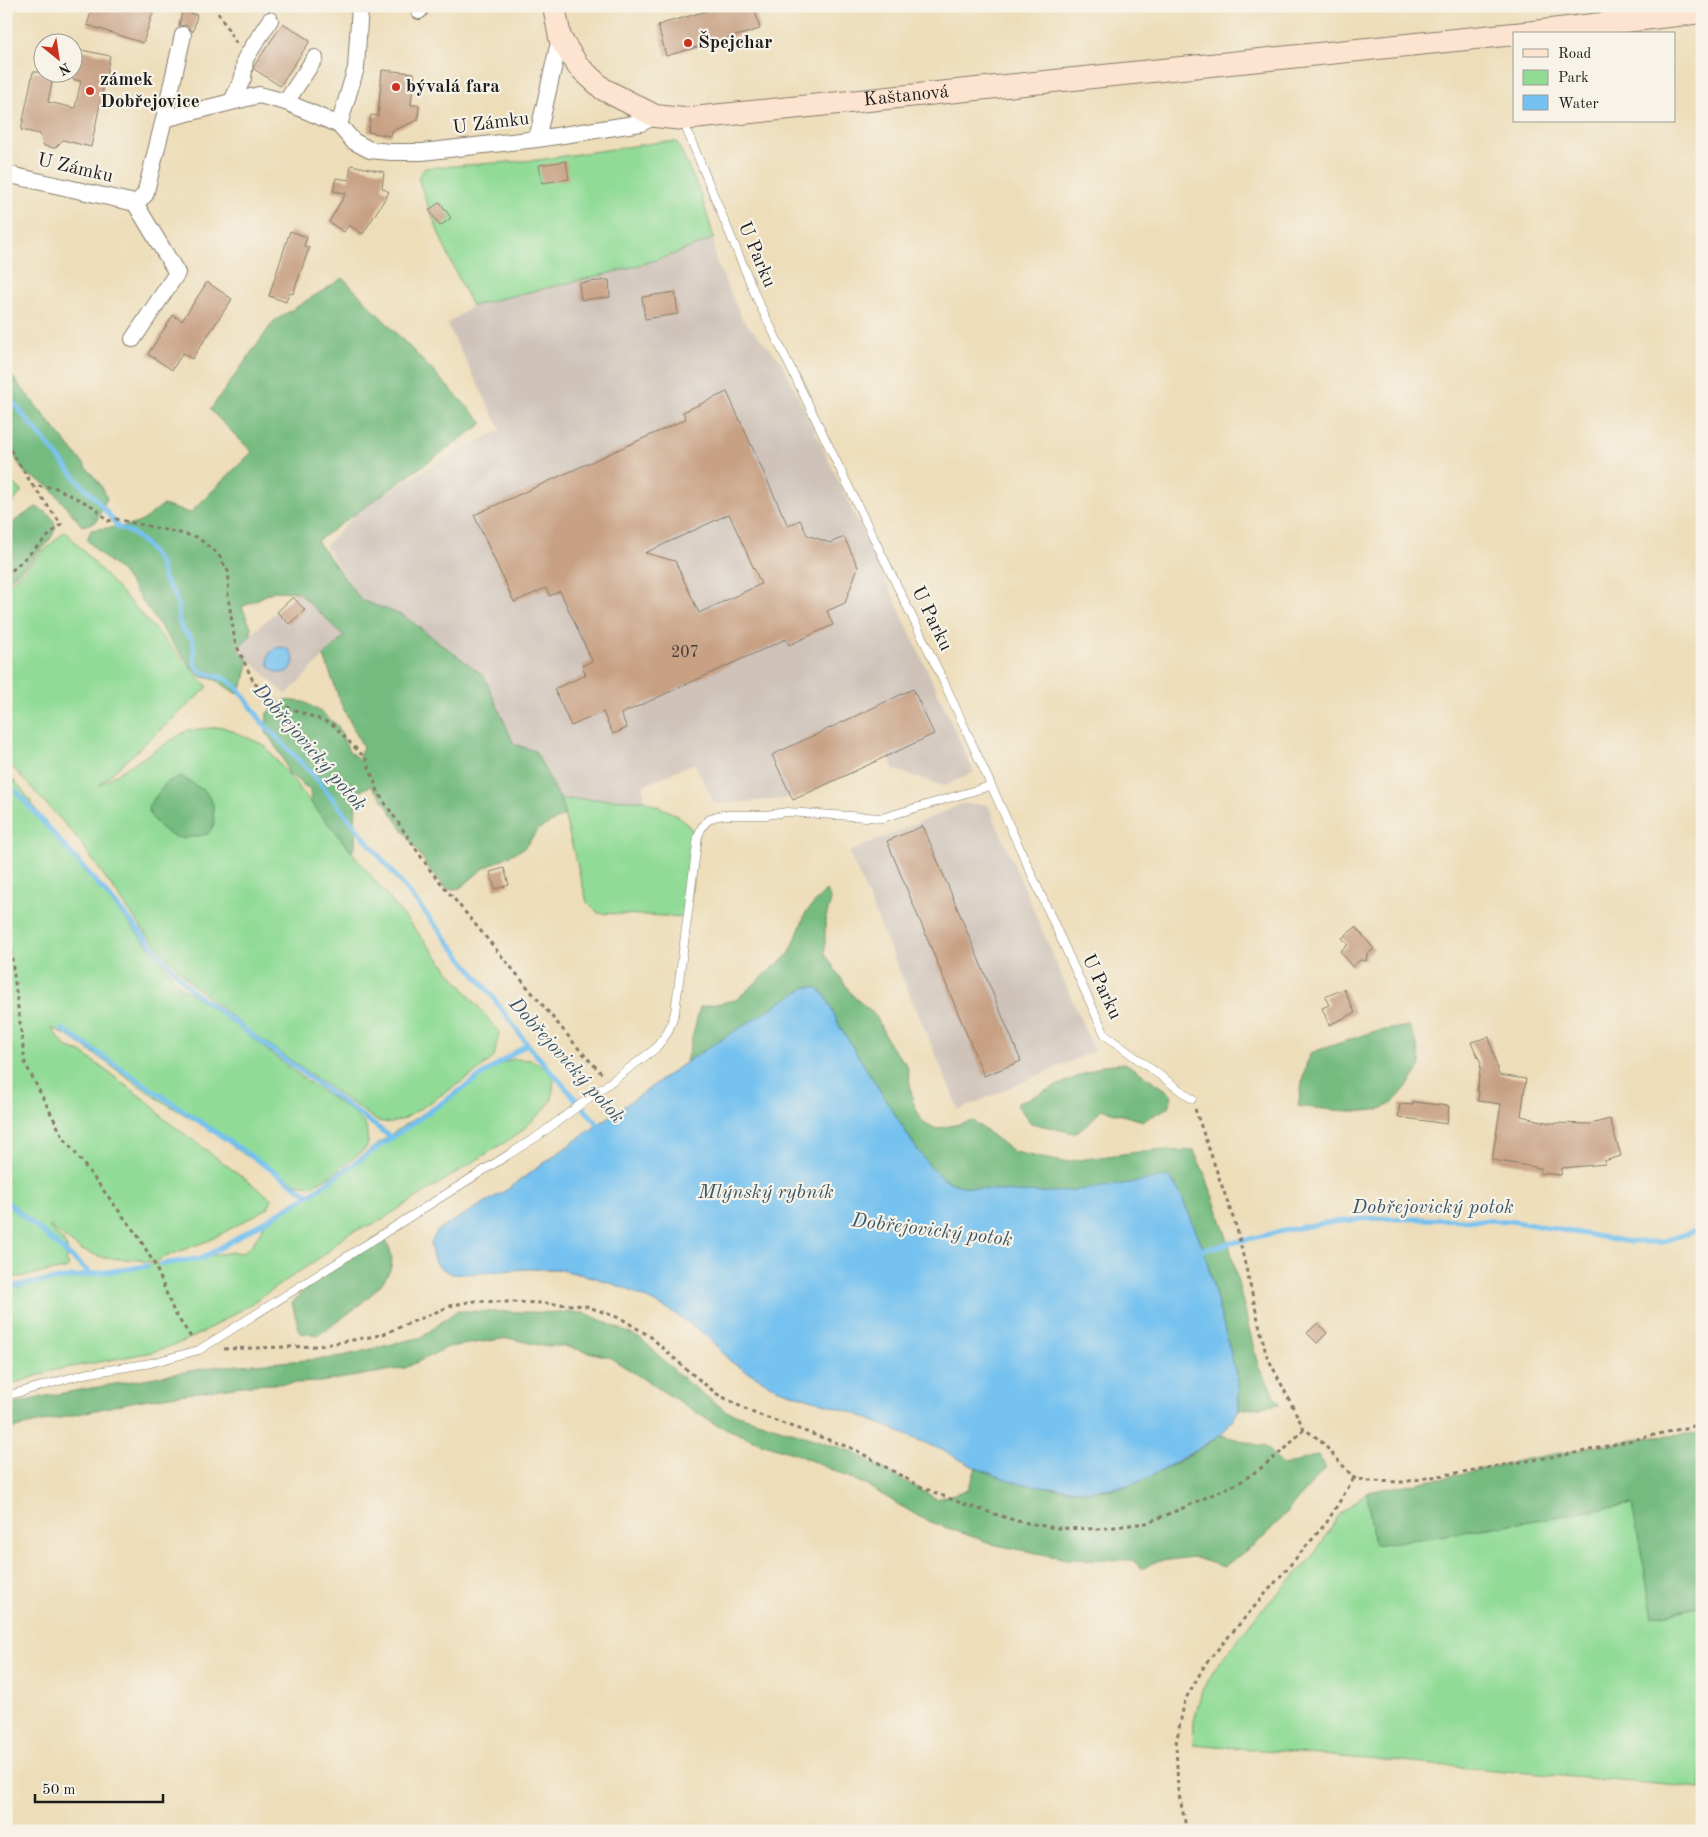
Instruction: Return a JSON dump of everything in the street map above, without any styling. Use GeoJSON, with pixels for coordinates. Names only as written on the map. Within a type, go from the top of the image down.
{"type":"FeatureCollection","features":[{"type":"Feature","properties":{"kind":"street"},"geometry":{"type":"LineString","coordinates":[[339,125],[356,68],[360,6]]}},
{"type":"Feature","properties":{"kind":"street","name":"Kaštanová"},"geometry":{"type":"LineString","coordinates":[[554,6],[560,38],[578,66],[603,90],[655,116],[683,119],[1315,56],[1513,34]]}},
{"type":"Feature","properties":{"kind":"street","name":"Kaštanová"},"geometry":{"type":"LineString","coordinates":[[1532,32],[1702,12]]}},
{"type":"Feature","properties":{"kind":"street"},"geometry":{"type":"LineString","coordinates":[[232,101],[243,78],[245,59],[270,20]]}},
{"type":"Feature","properties":{"kind":"street"},"geometry":{"type":"LineString","coordinates":[[133,339],[177,273],[135,203],[145,195],[183,35]]}},
{"type":"Feature","properties":{"kind":"street"},"geometry":{"type":"LineString","coordinates":[[537,139],[560,38]]}},
{"type":"Feature","properties":{"kind":"street"},"geometry":{"type":"LineString","coordinates":[[286,102],[315,58]]}},
{"type":"Feature","properties":{"kind":"street","name":"U Zámku"},"geometry":{"type":"LineString","coordinates":[[164,119],[259,95],[286,102],[339,125],[353,141],[370,150],[422,152],[537,139],[641,123],[655,116]]}},
{"type":"Feature","properties":{"kind":"street","name":"U Zámku"},"geometry":{"type":"LineString","coordinates":[[6,174],[135,203]]}},
{"type":"Feature","properties":{"kind":"lane","name":"U Parku"},"geometry":{"type":"LineString","coordinates":[[683,119],[757,300],[943,680],[1105,1035],[1192,1099]]}},
{"type":"Feature","properties":{"kind":"lane"},"geometry":{"type":"LineString","coordinates":[[6,1396],[84,1374],[151,1363],[199,1350],[538,1136],[655,1049],[668,1032],[675,1012],[698,836],[702,827],[714,817],[723,815],[766,815],[788,812],[882,818],[990,786]]}},
{"type":"Feature","properties":{"kind":"path"},"geometry":{"type":"LineString","coordinates":[[214,6],[245,59]]}},
{"type":"Feature","properties":{"kind":"path"},"geometry":{"type":"LineString","coordinates":[[6,443],[33,486],[61,524],[6,576]]}},
{"type":"Feature","properties":{"kind":"path"},"geometry":{"type":"LineString","coordinates":[[33,486],[54,488],[94,508],[108,521],[116,519],[197,537],[218,554],[229,573],[228,596],[235,642],[254,683],[282,705],[332,724],[366,759],[379,794],[430,870],[579,1049],[609,1082]]}},
{"type":"Feature","properties":{"kind":"path"},"geometry":{"type":"LineString","coordinates":[[6,718],[8,732],[6,920],[25,1063],[63,1137],[138,1236],[155,1265],[174,1312],[199,1350],[318,1346],[381,1335],[453,1305],[474,1301],[586,1306],[622,1319],[652,1337],[686,1369],[717,1394],[751,1412],[854,1449],[921,1487],[966,1505],[1017,1521],[1055,1528],[1098,1529],[1146,1523],[1242,1481],[1286,1448],[1304,1429]]}},
{"type":"Feature","properties":{"kind":"path"},"geometry":{"type":"LineString","coordinates":[[1192,1099],[1237,1229],[1266,1354],[1304,1429],[1320,1440],[1354,1478],[1369,1481],[1403,1482],[1581,1452],[1702,1424]]}},
{"type":"Feature","properties":{"kind":"path"},"geometry":{"type":"LineString","coordinates":[[1187,1831],[1178,1790],[1176,1743],[1185,1700],[1206,1662],[1327,1522],[1354,1478]]}},
{"type":"Feature","properties":{"kind":"shaded area"},"geometry":{"type":"Polygon","coordinates":[[[714,238],[715,259],[742,319],[781,361],[881,570],[974,772],[944,786],[895,770],[886,752],[784,799],[715,804],[694,763],[644,785],[644,800],[560,799],[535,751],[514,744],[484,676],[404,616],[361,600],[325,546],[363,506],[428,468],[501,430],[447,324],[472,306],[606,274],[655,260],[714,238]]]}},
{"type":"Feature","properties":{"kind":"shaded area"},"geometry":{"type":"Polygon","coordinates":[[[298,591],[344,636],[286,695],[237,648],[298,591]]]}},
{"type":"Feature","properties":{"kind":"shaded area"},"geometry":{"type":"Polygon","coordinates":[[[962,804],[987,804],[990,809],[1094,1051],[959,1110],[849,852],[962,804]]]}},
{"type":"Feature","properties":{"kind":"green space"},"geometry":{"type":"Polygon","coordinates":[[[661,142],[677,142],[701,195],[714,238],[669,256],[631,267],[472,306],[443,243],[418,178],[425,168],[537,160],[661,142]]]}},
{"type":"Feature","properties":{"kind":"green space"},"geometry":{"type":"Polygon","coordinates":[[[343,278],[483,423],[317,541],[361,600],[404,616],[484,676],[514,744],[535,751],[560,799],[565,815],[539,829],[524,848],[483,869],[460,888],[447,890],[430,870],[379,794],[370,786],[356,793],[355,846],[352,852],[311,803],[310,790],[288,773],[283,758],[266,732],[267,713],[285,700],[304,702],[321,712],[338,726],[348,750],[358,759],[363,747],[341,704],[324,656],[344,636],[298,592],[274,591],[242,607],[251,627],[251,635],[237,648],[249,661],[243,683],[237,694],[216,680],[200,676],[174,646],[122,572],[101,555],[87,540],[91,530],[139,523],[163,505],[190,513],[252,452],[210,410],[274,321],[343,278]]]}},
{"type":"Feature","properties":{"kind":"green space"},"geometry":{"type":"Polygon","coordinates":[[[6,369],[100,484],[107,498],[96,522],[82,526],[49,486],[25,473],[6,443],[6,369]]]}},
{"type":"Feature","properties":{"kind":"green space"},"geometry":{"type":"Polygon","coordinates":[[[6,478],[22,491],[6,511],[6,478]]]}},
{"type":"Feature","properties":{"kind":"green space"},"geometry":{"type":"Polygon","coordinates":[[[36,507],[53,519],[54,533],[43,548],[6,583],[6,533],[16,520],[36,507]]]}},
{"type":"Feature","properties":{"kind":"green space"},"geometry":{"type":"Polygon","coordinates":[[[65,531],[208,687],[99,785],[188,730],[223,727],[264,745],[499,1032],[494,1057],[478,1071],[404,1119],[391,1123],[377,1121],[248,1030],[192,984],[143,930],[74,834],[6,760],[6,587],[65,531]]]}},
{"type":"Feature","properties":{"kind":"green space"},"geometry":{"type":"Polygon","coordinates":[[[6,773],[21,788],[51,831],[165,966],[178,985],[217,1011],[307,1081],[353,1112],[366,1126],[368,1142],[365,1149],[332,1175],[319,1182],[309,1186],[298,1184],[245,1155],[209,1129],[157,1098],[70,1037],[51,1028],[67,1048],[81,1052],[152,1105],[163,1118],[272,1199],[268,1208],[210,1240],[157,1261],[146,1262],[105,1258],[81,1250],[49,1226],[66,1245],[68,1255],[66,1260],[69,1266],[65,1269],[6,1279],[6,773]]]}},
{"type":"Feature","properties":{"kind":"green space"},"geometry":{"type":"Polygon","coordinates":[[[181,776],[206,792],[213,804],[214,824],[208,834],[187,838],[176,837],[165,831],[151,815],[148,806],[167,782],[181,776]]]}},
{"type":"Feature","properties":{"kind":"green space"},"geometry":{"type":"Polygon","coordinates":[[[560,799],[644,800],[679,816],[698,836],[688,917],[598,913],[587,902],[560,799]]]}},
{"type":"Feature","properties":{"kind":"green space"},"geometry":{"type":"Polygon","coordinates":[[[826,891],[831,900],[825,921],[825,954],[852,995],[876,1016],[890,1046],[907,1065],[913,1102],[922,1121],[936,1129],[973,1121],[1014,1152],[1063,1162],[1153,1150],[1194,1151],[1206,1177],[1229,1244],[1258,1366],[1280,1404],[1239,1410],[1238,1382],[1204,1250],[1174,1182],[1077,1191],[1028,1193],[980,1189],[961,1186],[948,1181],[936,1173],[916,1148],[840,1027],[830,1006],[686,1062],[700,1007],[736,1000],[790,953],[806,912],[826,891]]]}},
{"type":"Feature","properties":{"kind":"green space"},"geometry":{"type":"Polygon","coordinates":[[[1409,1026],[1416,1041],[1421,1066],[1402,1092],[1389,1105],[1382,1109],[1359,1111],[1298,1106],[1310,1053],[1372,1032],[1409,1026]]]}},
{"type":"Feature","properties":{"kind":"green space"},"geometry":{"type":"Polygon","coordinates":[[[513,1059],[532,1060],[546,1068],[554,1079],[552,1099],[544,1110],[518,1134],[376,1223],[349,1233],[327,1253],[246,1307],[196,1336],[153,1352],[55,1370],[6,1386],[6,1289],[121,1269],[233,1252],[242,1253],[256,1239],[267,1220],[292,1206],[403,1126],[499,1065],[513,1059]]]}},
{"type":"Feature","properties":{"kind":"green space"},"geometry":{"type":"Polygon","coordinates":[[[1125,1063],[1165,1089],[1172,1096],[1169,1107],[1143,1121],[1101,1109],[1088,1125],[1074,1133],[1031,1123],[1016,1104],[1104,1065],[1125,1063]]]}},
{"type":"Feature","properties":{"kind":"green space"},"geometry":{"type":"Polygon","coordinates":[[[383,1234],[390,1250],[392,1263],[387,1276],[380,1285],[371,1295],[319,1335],[300,1333],[292,1303],[319,1274],[383,1234]]]}},
{"type":"Feature","properties":{"kind":"green space"},"geometry":{"type":"Polygon","coordinates":[[[456,1311],[586,1313],[641,1339],[688,1383],[726,1411],[851,1451],[937,1499],[968,1490],[976,1468],[1014,1480],[1056,1488],[1078,1491],[1118,1488],[1159,1472],[1221,1435],[1265,1447],[1284,1466],[1318,1455],[1325,1469],[1264,1537],[1224,1567],[1193,1557],[1154,1562],[1142,1569],[1132,1560],[1067,1559],[996,1545],[925,1520],[866,1485],[796,1454],[761,1443],[713,1423],[609,1357],[564,1346],[543,1346],[508,1338],[448,1347],[405,1368],[320,1382],[248,1385],[136,1401],[6,1430],[6,1406],[46,1396],[213,1367],[334,1358],[422,1337],[456,1311]]]}},
{"type":"Feature","properties":{"kind":"green space"},"geometry":{"type":"Polygon","coordinates":[[[1702,1433],[1702,1606],[1653,1617],[1632,1504],[1374,1545],[1367,1492],[1438,1479],[1522,1460],[1656,1436],[1702,1433]]]}},
{"type":"Feature","properties":{"kind":"green space"},"geometry":{"type":"Polygon","coordinates":[[[1367,1492],[1374,1544],[1427,1538],[1633,1504],[1653,1617],[1702,1606],[1702,1788],[1193,1744],[1194,1721],[1202,1690],[1217,1666],[1255,1617],[1312,1558],[1339,1515],[1367,1492]]]}},
{"type":"Feature","properties":{"kind":"water"},"geometry":{"type":"Polygon","coordinates":[[[281,647],[290,651],[294,660],[290,669],[281,673],[272,669],[268,660],[272,651],[281,647]]]}},
{"type":"Feature","properties":{"kind":"water","name":"Mlýnský rybník"},"geometry":{"type":"Polygon","coordinates":[[[807,987],[817,988],[825,995],[840,1027],[916,1148],[936,1173],[949,1182],[969,1187],[1008,1191],[1052,1192],[1165,1177],[1171,1179],[1180,1193],[1204,1250],[1238,1382],[1239,1410],[1221,1435],[1159,1472],[1137,1483],[1120,1487],[1088,1491],[1030,1485],[1011,1481],[976,1468],[942,1450],[854,1413],[776,1388],[731,1362],[706,1335],[671,1311],[627,1289],[596,1278],[557,1269],[525,1269],[452,1274],[439,1267],[433,1257],[431,1248],[431,1242],[438,1230],[505,1191],[686,1062],[807,987]]]}},
{"type":"Feature","properties":{"kind":"building"},"geometry":{"type":"Polygon","coordinates":[[[93,6],[155,6],[143,43],[87,25],[93,6]]]}},
{"type":"Feature","properties":{"kind":"building","name":"Špejchar"},"geometry":{"type":"Polygon","coordinates":[[[724,6],[754,6],[760,29],[666,56],[658,25],[724,6]]]}},
{"type":"Feature","properties":{"kind":"building"},"geometry":{"type":"Polygon","coordinates":[[[182,11],[197,15],[193,32],[186,25],[179,26],[182,11]]]}},
{"type":"Feature","properties":{"kind":"building"},"geometry":{"type":"Polygon","coordinates":[[[283,23],[310,41],[280,86],[254,69],[254,66],[283,23]]]}},
{"type":"Feature","properties":{"kind":"building","name":"zámek Dobřejovice"},"geometry":{"type":"Polygon","coordinates":[[[82,50],[110,56],[91,147],[63,140],[55,148],[44,146],[40,134],[21,130],[32,77],[32,82],[52,82],[48,102],[75,108],[82,82],[82,50]]]}},
{"type":"Feature","properties":{"kind":"building"},"geometry":{"type":"Polygon","coordinates":[[[382,70],[414,73],[411,105],[419,105],[418,120],[392,131],[391,136],[368,132],[371,115],[378,116],[382,70]]]}},
{"type":"Feature","properties":{"kind":"building"},"geometry":{"type":"Polygon","coordinates":[[[566,161],[569,179],[542,183],[539,165],[566,161]]]}},
{"type":"Feature","properties":{"kind":"building"},"geometry":{"type":"Polygon","coordinates":[[[351,165],[384,172],[382,188],[389,192],[363,234],[349,225],[344,232],[329,222],[346,193],[333,191],[336,178],[349,180],[351,165]]]}},
{"type":"Feature","properties":{"kind":"building"},"geometry":{"type":"Polygon","coordinates":[[[440,202],[451,218],[440,226],[429,210],[440,202]]]}},
{"type":"Feature","properties":{"kind":"building"},"geometry":{"type":"Polygon","coordinates":[[[290,231],[307,237],[304,246],[309,248],[293,294],[289,293],[286,302],[269,296],[290,231]]]}},
{"type":"Feature","properties":{"kind":"building"},"geometry":{"type":"Polygon","coordinates":[[[609,280],[610,297],[581,300],[579,283],[609,280]]]}},
{"type":"Feature","properties":{"kind":"building"},"geometry":{"type":"Polygon","coordinates":[[[207,282],[232,299],[192,359],[183,353],[172,370],[148,354],[173,315],[182,321],[207,282]]]}},
{"type":"Feature","properties":{"kind":"building"},"geometry":{"type":"Polygon","coordinates":[[[675,292],[678,314],[645,319],[642,297],[675,292]]]}},
{"type":"Feature","properties":{"kind":"building"},"geometry":{"type":"Polygon","coordinates":[[[727,392],[788,526],[800,520],[807,535],[830,543],[844,537],[858,567],[845,603],[827,611],[833,625],[789,645],[786,639],[621,714],[627,728],[613,734],[603,712],[571,726],[554,689],[586,675],[582,666],[592,661],[560,591],[550,596],[546,588],[514,602],[474,515],[686,419],[683,412],[727,392]],[[729,514],[645,553],[675,561],[699,613],[761,584],[729,514]]]}},
{"type":"Feature","properties":{"kind":"building"},"geometry":{"type":"Polygon","coordinates":[[[293,597],[305,610],[289,624],[277,612],[293,597]]]}},
{"type":"Feature","properties":{"kind":"building"},"geometry":{"type":"Polygon","coordinates":[[[913,689],[934,734],[793,800],[772,755],[913,689]]]}},
{"type":"Feature","properties":{"kind":"building"},"geometry":{"type":"Polygon","coordinates":[[[923,826],[1021,1061],[984,1076],[887,841],[923,826]]]}},
{"type":"Feature","properties":{"kind":"building"},"geometry":{"type":"Polygon","coordinates":[[[504,868],[509,885],[495,889],[490,872],[504,868]]]}},
{"type":"Feature","properties":{"kind":"building"},"geometry":{"type":"Polygon","coordinates":[[[1356,927],[1374,949],[1367,954],[1366,961],[1360,960],[1352,967],[1340,951],[1348,945],[1342,938],[1356,927]]]}},
{"type":"Feature","properties":{"kind":"building"},"geometry":{"type":"Polygon","coordinates":[[[1344,989],[1355,1013],[1329,1025],[1322,1008],[1329,1005],[1325,997],[1344,989]]]}},
{"type":"Feature","properties":{"kind":"building"},"geometry":{"type":"Polygon","coordinates":[[[1489,1037],[1499,1075],[1526,1079],[1521,1116],[1550,1123],[1590,1124],[1610,1119],[1621,1156],[1604,1161],[1605,1164],[1562,1168],[1561,1175],[1540,1173],[1541,1168],[1492,1160],[1501,1104],[1478,1101],[1479,1091],[1477,1091],[1481,1063],[1471,1042],[1489,1037]]]}},
{"type":"Feature","properties":{"kind":"building"},"geometry":{"type":"Polygon","coordinates":[[[1413,1102],[1449,1106],[1447,1124],[1398,1117],[1400,1104],[1413,1105],[1413,1102]]]}},
{"type":"Feature","properties":{"kind":"building"},"geometry":{"type":"Polygon","coordinates":[[[1318,1323],[1327,1333],[1317,1343],[1307,1333],[1318,1323]]]}},
{"type":"Feature","properties":{"kind":"waterway","name":"Dobřejovický potok"},"geometry":{"type":"LineString","coordinates":[[6,394],[118,527],[132,533],[145,544],[160,563],[164,579],[174,594],[178,605],[181,628],[193,640],[195,665],[201,672],[226,679],[236,686],[263,723],[315,777],[368,842],[490,993],[527,1044],[602,1129]]}},
{"type":"Feature","properties":{"kind":"waterway"},"geometry":{"type":"LineString","coordinates":[[17,792],[192,991],[392,1138]]}},
{"type":"Feature","properties":{"kind":"waterway"},"geometry":{"type":"LineString","coordinates":[[62,1029],[309,1195]]}},
{"type":"Feature","properties":{"kind":"waterway"},"geometry":{"type":"LineString","coordinates":[[162,1264],[203,1258],[309,1195],[527,1044]]}},
{"type":"Feature","properties":{"kind":"waterway"},"geometry":{"type":"LineString","coordinates":[[6,1201],[91,1274]]}},
{"type":"Feature","properties":{"kind":"waterway","name":"Dobřejovický potok"},"geometry":{"type":"LineString","coordinates":[[1198,1251],[1324,1223],[1373,1218],[1510,1221],[1630,1242],[1661,1242],[1702,1228]]}},
{"type":"Feature","properties":{"kind":"waterway"},"geometry":{"type":"LineString","coordinates":[[6,1287],[147,1266]]}},
{"type":"Feature","properties":{"kind":"place","name":"Špejchar"},"geometry":{"type":"Point","coordinates":[688,43]}},
{"type":"Feature","properties":{"kind":"place","name":"bývalá fara"},"geometry":{"type":"Point","coordinates":[396,87]}},
{"type":"Feature","properties":{"kind":"place","name":"zámek Dobřejovice"},"geometry":{"type":"Point","coordinates":[90,91]}}]}
